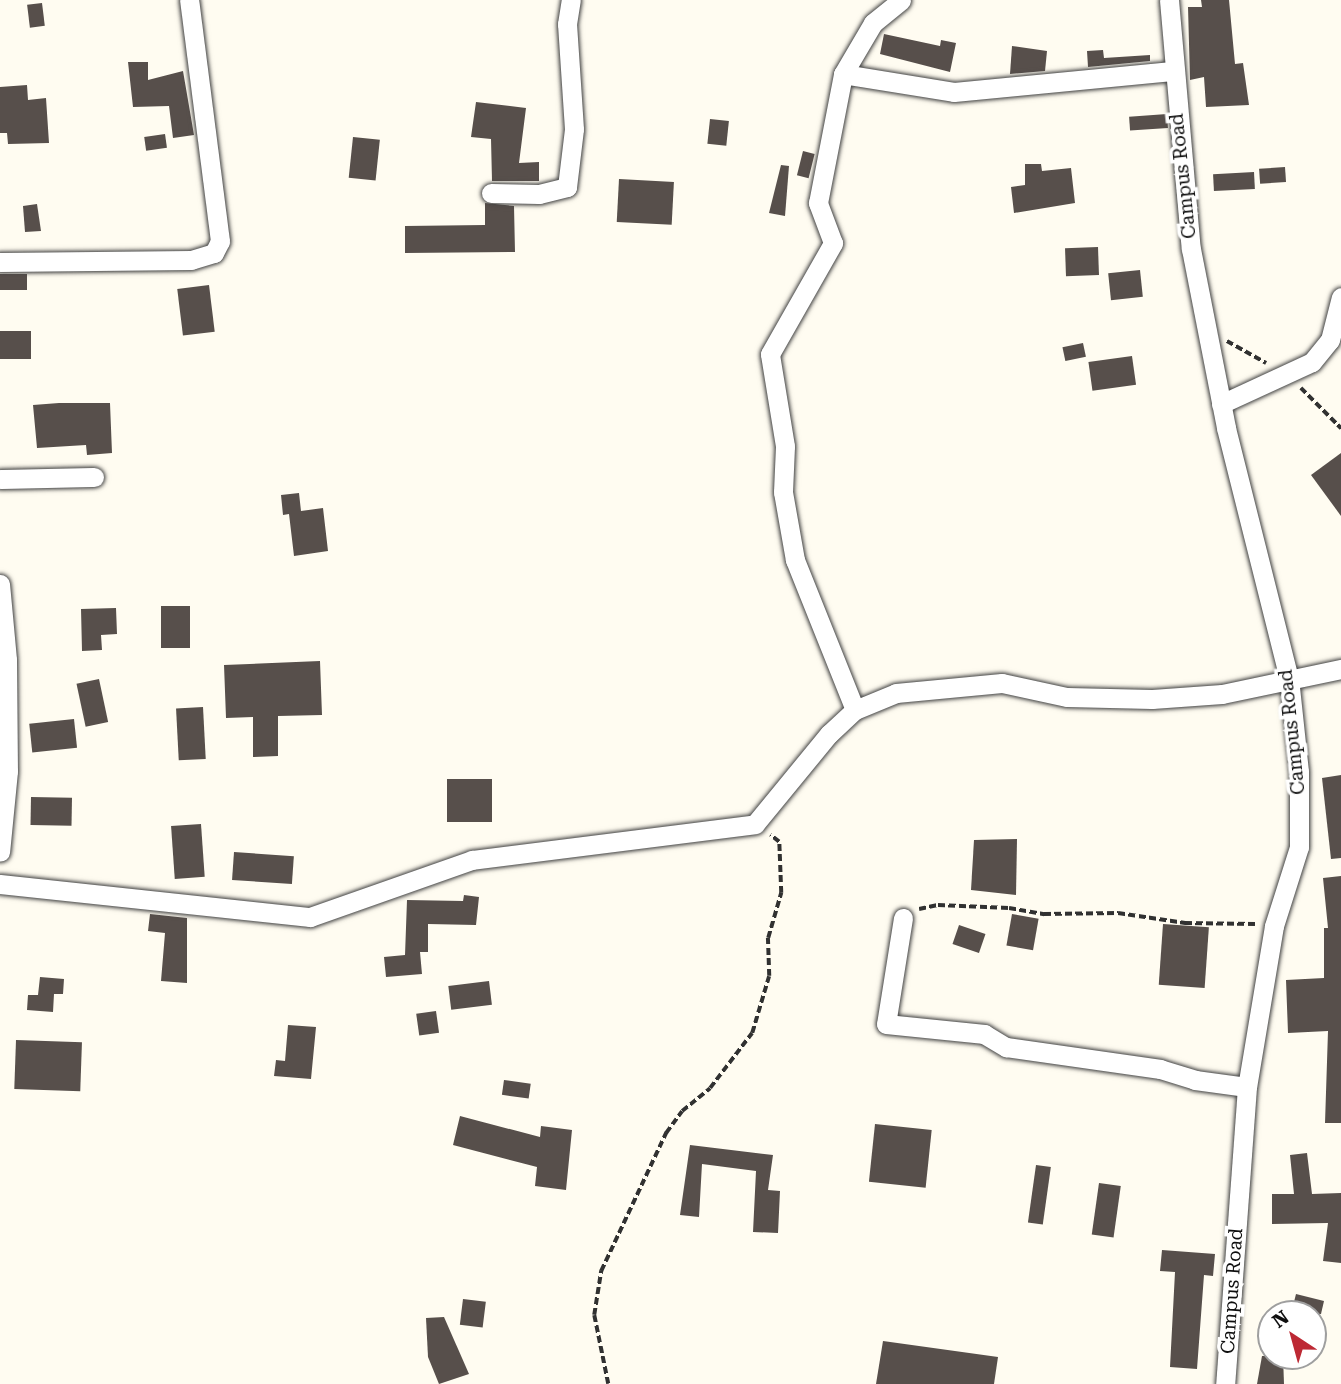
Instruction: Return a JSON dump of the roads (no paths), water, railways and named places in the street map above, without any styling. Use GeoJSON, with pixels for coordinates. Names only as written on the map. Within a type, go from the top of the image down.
{"type":"FeatureCollection","features":[{"type":"Feature","properties":{"kind":"street"},"geometry":{"type":"LineString","coordinates":[[0,262],[191,260],[214,253],[220,241],[189,0]]}},
{"type":"Feature","properties":{"kind":"street"},"geometry":{"type":"LineString","coordinates":[[491,193],[539,194],[567,187],[574,129],[567,24],[571,0]]}},
{"type":"Feature","properties":{"kind":"street"},"geometry":{"type":"LineString","coordinates":[[855,710],[795,560],[783,492],[785,446],[770,354],[833,243],[818,204],[842,74],[873,23],[901,0]]}},
{"type":"Feature","properties":{"kind":"street","name":"Campus Road"},"geometry":{"type":"LineString","coordinates":[[1169,0],[1172,71],[1191,249],[1221,404],[1289,678],[1299,772],[1299,847],[1274,926],[1247,1087],[1225,1384]]}},
{"type":"Feature","properties":{"kind":"street"},"geometry":{"type":"LineString","coordinates":[[842,74],[954,92],[1172,71]]}},
{"type":"Feature","properties":{"kind":"street"},"geometry":{"type":"LineString","coordinates":[[1221,404],[1252,393],[1312,362],[1330,340],[1341,298]]}},
{"type":"Feature","properties":{"kind":"street"},"geometry":{"type":"LineString","coordinates":[[0,479],[94,477]]}},
{"type":"Feature","properties":{"kind":"street"},"geometry":{"type":"LineString","coordinates":[[0,584],[7,660],[8,744],[0,852]]}},
{"type":"Feature","properties":{"kind":"street"},"geometry":{"type":"LineString","coordinates":[[0,884],[310,917],[472,860],[755,824],[829,734],[855,710],[895,693],[934,687],[1002,683],[1067,697],[1152,699],[1222,694],[1341,669]]}},
{"type":"Feature","properties":{"kind":"street"},"geometry":{"type":"LineString","coordinates":[[903,918],[886,1024],[984,1034],[1006,1047],[1160,1069],[1195,1080],[1247,1087]]}}]}
